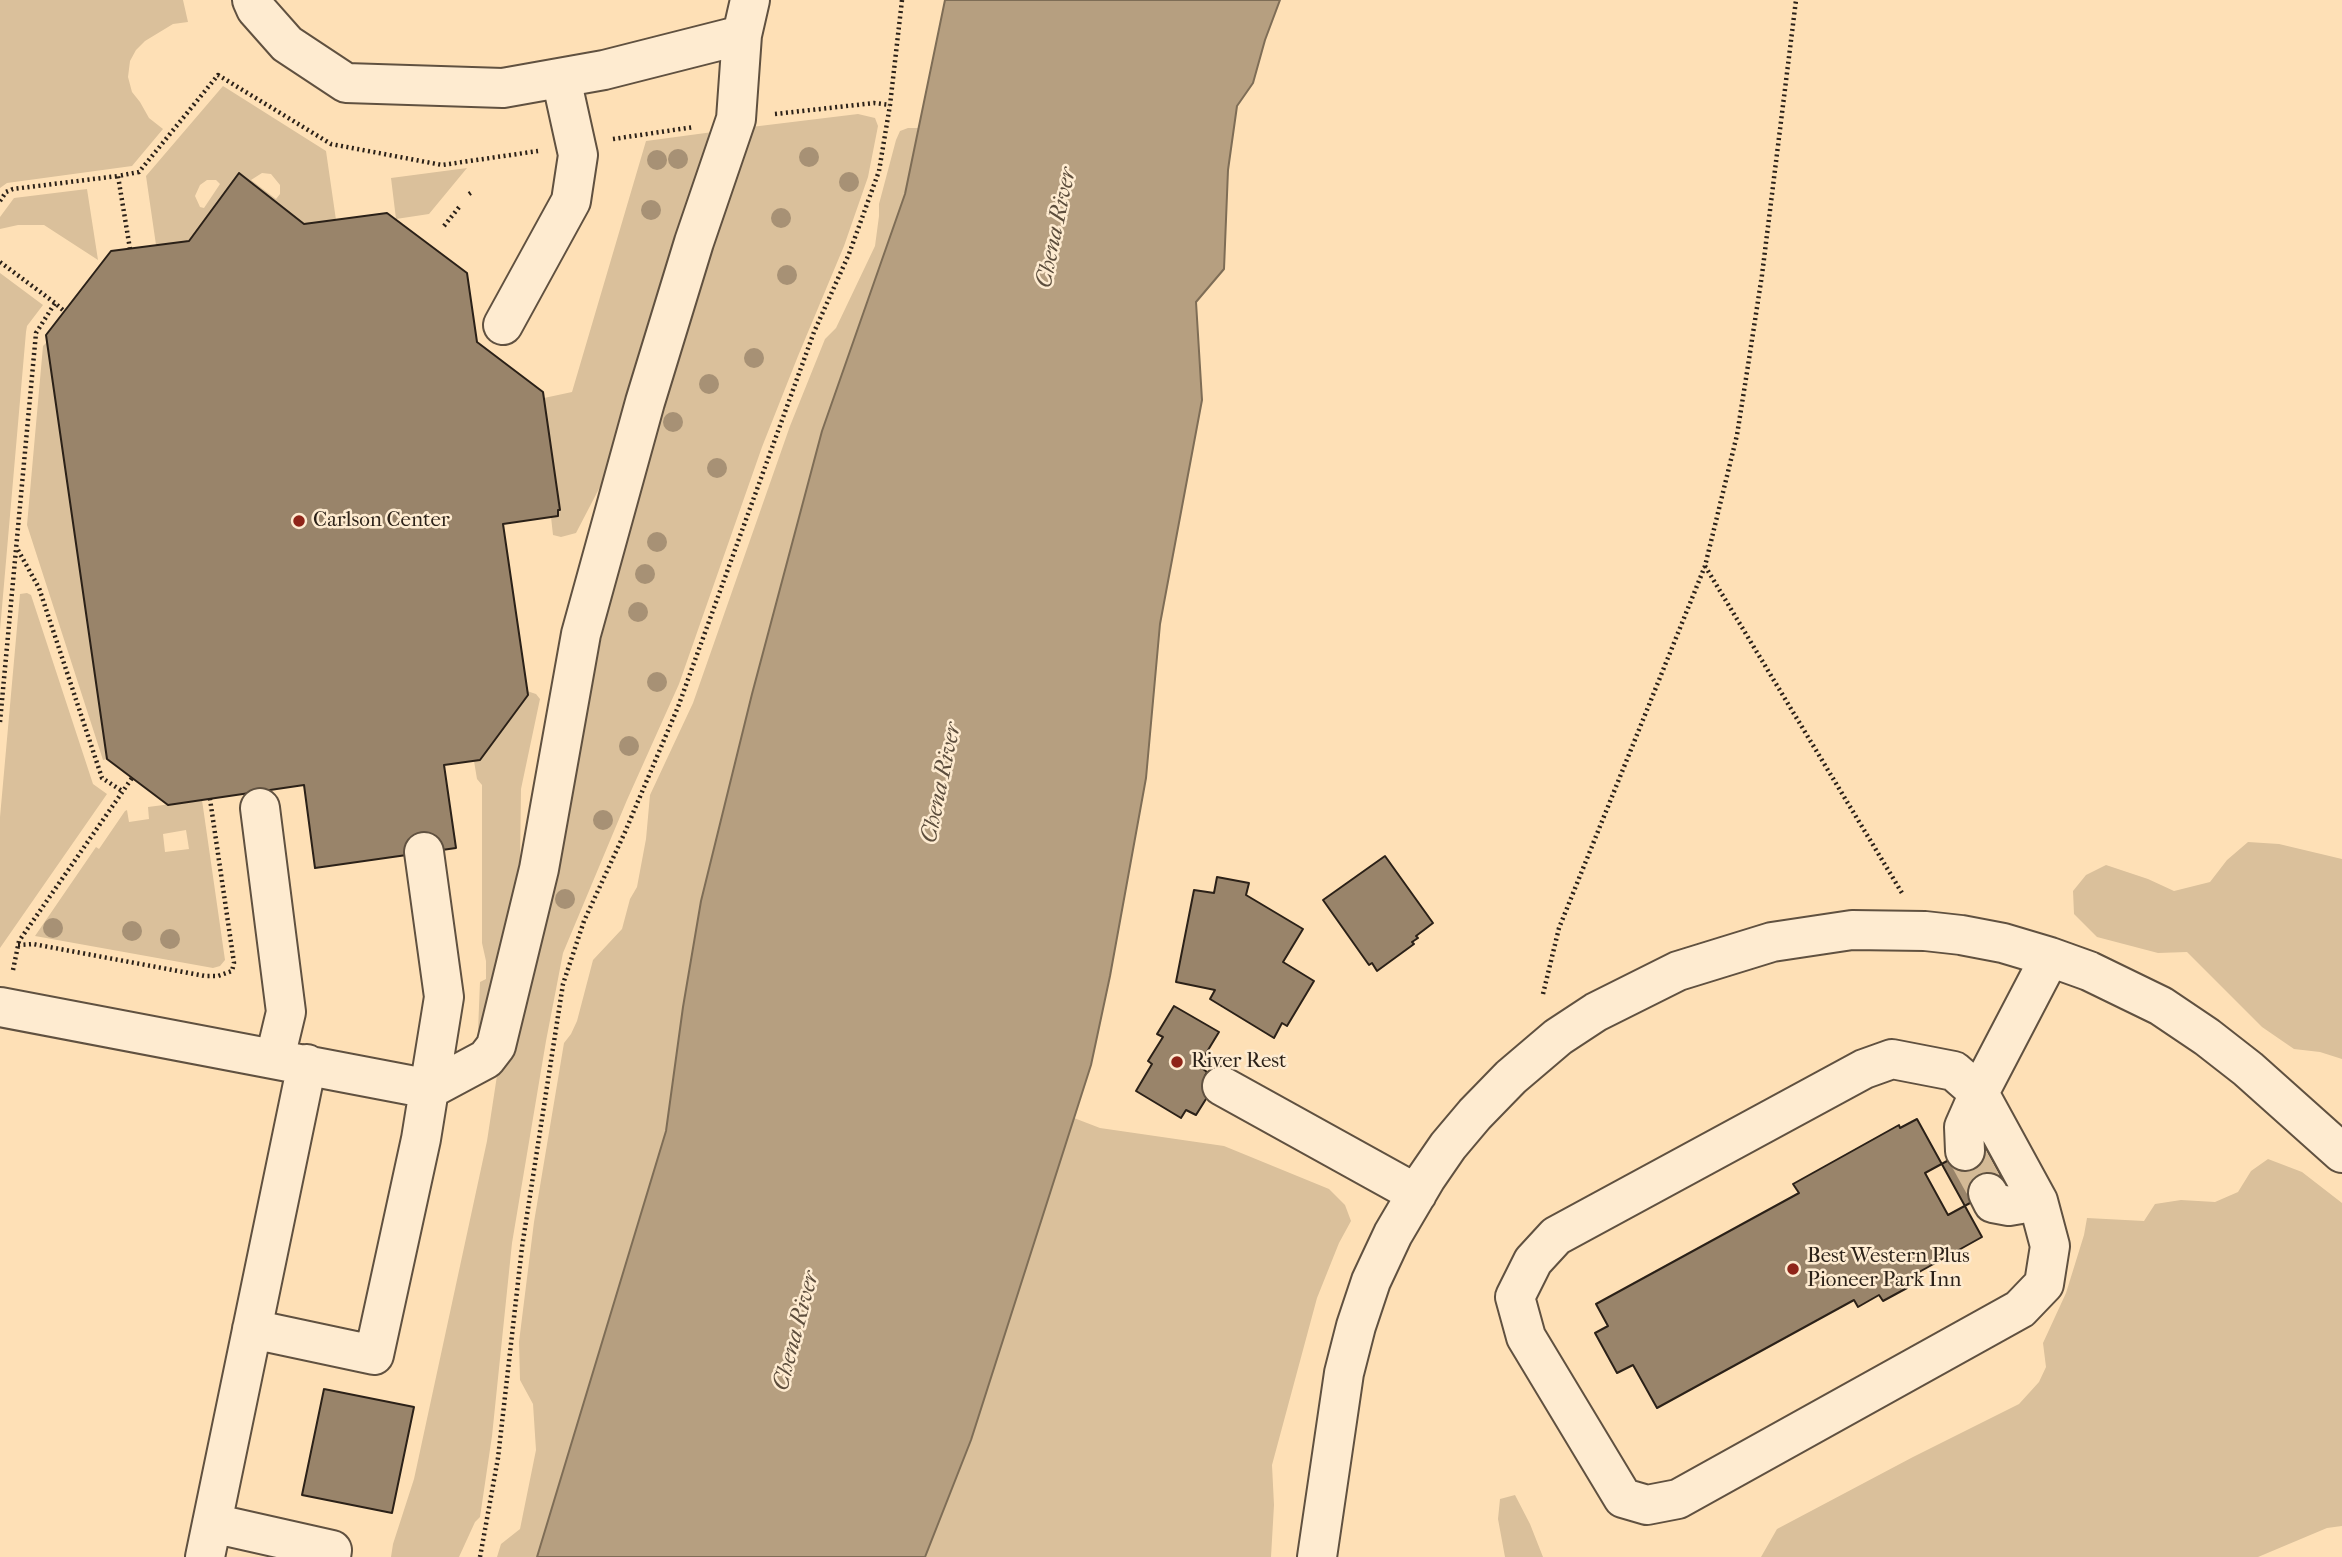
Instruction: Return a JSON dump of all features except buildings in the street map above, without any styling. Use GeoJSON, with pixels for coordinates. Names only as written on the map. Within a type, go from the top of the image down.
{"type":"FeatureCollection","features":[{"type":"Feature","properties":{"kind":"street"},"geometry":{"type":"LineString","coordinates":[[6,991],[291,1061],[430,1088],[486,1059],[496,1046],[539,869],[581,634],[645,402],[694,242],[736,119],[746,18],[604,70],[503,88],[345,83],[288,44],[251,0]]}},
{"type":"Feature","properties":{"kind":"street"},"geometry":{"type":"LineString","coordinates":[[502,325],[571,201],[578,155],[561,78]]}},
{"type":"Feature","properties":{"kind":"street"},"geometry":{"type":"LineString","coordinates":[[260,808],[291,1061],[252,1329],[209,1540],[332,1550],[331,1557]]}},
{"type":"Feature","properties":{"kind":"street"},"geometry":{"type":"LineString","coordinates":[[252,1329],[374,1355],[430,1088],[444,997],[424,852]]}},
{"type":"Feature","properties":{"kind":"street"},"geometry":{"type":"LineString","coordinates":[[1317,1557],[1345,1373],[1356,1326],[1382,1257],[1417,1194],[1448,1146],[1475,1114],[1511,1077],[1548,1045],[1596,1012],[1678,971],[1772,942],[1853,930],[1888,929],[1961,935],[2003,943],[2089,971],[2161,1006],[2248,1069],[2342,1153]]}},
{"type":"Feature","properties":{"kind":"street"},"geometry":{"type":"LineString","coordinates":[[1965,1151],[1964,1127],[2050,957]]}},
{"type":"Feature","properties":{"kind":"street"},"geometry":{"type":"LineString","coordinates":[[1892,1059],[1941,1068],[1954,1071],[1979,1093],[2038,1201],[2050,1246],[2045,1284],[2020,1309],[1678,1499],[1647,1505],[1623,1497],[1527,1337],[1515,1297],[1533,1261],[1556,1236],[1864,1069],[1892,1059]]}},
{"type":"Feature","properties":{"kind":"street"},"geometry":{"type":"LineString","coordinates":[[1222,1086],[1417,1194]]}},
{"type":"Feature","properties":{"kind":"street"},"geometry":{"type":"LineString","coordinates":[[1988,1193],[1993,1203],[2008,1206],[2038,1201]]}},
{"type":"Feature","properties":{"kind":"path"},"geometry":{"type":"LineString","coordinates":[[480,1557],[498,1458],[522,1247],[564,985],[584,921],[678,707],[814,332],[849,254],[879,171],[890,105],[902,0]]}},
{"type":"Feature","properties":{"kind":"path"},"geometry":{"type":"LineString","coordinates":[[1543,994],[1559,928],[1705,566],[1737,435],[1762,275],[1796,0]]}},
{"type":"Feature","properties":{"kind":"path"},"geometry":{"type":"LineString","coordinates":[[0,201],[6,192],[13,189],[139,172],[218,75],[331,144],[442,165]]}},
{"type":"Feature","properties":{"kind":"path"},"geometry":{"type":"LineString","coordinates":[[736,119],[874,103],[890,105]]}},
{"type":"Feature","properties":{"kind":"path"},"geometry":{"type":"LineString","coordinates":[[118,176],[130,249]]}},
{"type":"Feature","properties":{"kind":"path"},"geometry":{"type":"LineString","coordinates":[[444,226],[460,206]]}},
{"type":"Feature","properties":{"kind":"path"},"geometry":{"type":"LineString","coordinates":[[0,262],[64,312]]}},
{"type":"Feature","properties":{"kind":"path"},"geometry":{"type":"LineString","coordinates":[[0,722],[36,333],[55,303]]}},
{"type":"Feature","properties":{"kind":"path"},"geometry":{"type":"LineString","coordinates":[[18,550],[38,589],[102,778],[122,791]]}},
{"type":"Feature","properties":{"kind":"path"},"geometry":{"type":"LineString","coordinates":[[1705,566],[1904,897]]}},
{"type":"Feature","properties":{"kind":"path"},"geometry":{"type":"LineString","coordinates":[[6,991],[18,945],[132,778]]}},
{"type":"Feature","properties":{"kind":"path"},"geometry":{"type":"LineString","coordinates":[[18,945],[33,944],[205,976],[218,976],[232,971],[234,963],[209,799]]}},
{"type":"Feature","properties":{"kind":"shaded area"},"geometry":{"type":"Polygon","coordinates":[[[0,0],[183,0],[188,22],[173,24],[145,41],[130,61],[128,77],[132,92],[149,118],[163,129],[132,166],[7,183],[0,188],[0,0]]]}},
{"type":"Feature","properties":{"kind":"shaded area"},"geometry":{"type":"Polygon","coordinates":[[[223,86],[326,151],[336,220],[304,224],[239,173],[189,241],[156,245],[146,176],[223,86]],[[262,173],[251,180],[276,199],[280,194],[280,185],[271,174],[262,173]],[[207,180],[200,185],[195,196],[200,207],[204,208],[220,184],[216,180],[207,180]]]}},
{"type":"Feature","properties":{"kind":"shaded area"},"geometry":{"type":"Polygon","coordinates":[[[858,114],[875,118],[878,126],[868,177],[844,246],[762,447],[679,684],[563,953],[512,1243],[492,1436],[480,1517],[475,1522],[459,1557],[391,1557],[414,1479],[487,1141],[498,1069],[556,853],[628,513],[743,128],[858,114]]]}},
{"type":"Feature","properties":{"kind":"shaded area"},"geometry":{"type":"Polygon","coordinates":[[[918,128],[905,194],[822,431],[752,694],[701,901],[666,1131],[537,1557],[497,1557],[501,1544],[520,1529],[536,1450],[533,1404],[520,1380],[519,1342],[534,1222],[564,1043],[577,1021],[593,960],[622,929],[630,899],[637,887],[646,839],[650,795],[693,703],[790,426],[825,339],[836,328],[875,246],[879,204],[896,140],[900,131],[918,128]]]}},
{"type":"Feature","properties":{"kind":"shaded area"},"geometry":{"type":"Polygon","coordinates":[[[713,132],[602,483],[576,533],[561,537],[553,535],[551,517],[558,516],[560,510],[544,398],[572,392],[646,141],[713,132]]]}},
{"type":"Feature","properties":{"kind":"shaded area"},"geometry":{"type":"Polygon","coordinates":[[[467,168],[429,214],[396,219],[391,178],[467,168]]]}},
{"type":"Feature","properties":{"kind":"shaded area"},"geometry":{"type":"Polygon","coordinates":[[[87,189],[98,260],[44,225],[18,225],[0,229],[0,217],[14,198],[87,189]]]}},
{"type":"Feature","properties":{"kind":"shaded area"},"geometry":{"type":"Polygon","coordinates":[[[0,273],[43,305],[27,326],[26,332],[0,630],[0,273]]]}},
{"type":"Feature","properties":{"kind":"shaded area"},"geometry":{"type":"Polygon","coordinates":[[[47,342],[107,759],[103,760],[27,525],[43,346],[47,342]]]}},
{"type":"Feature","properties":{"kind":"shaded area"},"geometry":{"type":"Polygon","coordinates":[[[20,594],[31,595],[93,784],[107,794],[0,948],[0,817],[20,594]]]}},
{"type":"Feature","properties":{"kind":"shaded area"},"geometry":{"type":"Polygon","coordinates":[[[527,691],[536,694],[540,699],[521,789],[520,865],[494,994],[477,1056],[480,982],[486,979],[486,961],[482,943],[482,785],[477,779],[474,761],[480,760],[528,695],[527,691]]]}},
{"type":"Feature","properties":{"kind":"shaded area"},"geometry":{"type":"Polygon","coordinates":[[[202,800],[225,960],[220,966],[213,968],[35,936],[96,847],[99,849],[125,811],[127,810],[129,822],[149,819],[148,807],[202,800]],[[186,830],[163,834],[165,852],[189,849],[186,830]]]}},
{"type":"Feature","properties":{"kind":"shaded area"},"geometry":{"type":"Polygon","coordinates":[[[2248,842],[2279,844],[2342,859],[2342,1059],[2320,1052],[2294,1049],[2262,1027],[2187,952],[2158,953],[2097,937],[2074,914],[2073,891],[2086,875],[2106,865],[2174,891],[2210,882],[2227,860],[2248,842]]]}},
{"type":"Feature","properties":{"kind":"shaded area"},"geometry":{"type":"Polygon","coordinates":[[[1074,1118],[1100,1128],[1224,1146],[1329,1189],[1345,1205],[1351,1221],[1317,1298],[1272,1465],[1274,1505],[1271,1557],[925,1557],[971,1440],[1074,1118]]]}},
{"type":"Feature","properties":{"kind":"shaded area"},"geometry":{"type":"Polygon","coordinates":[[[2268,1159],[2302,1172],[2342,1203],[2342,1526],[2327,1528],[2258,1557],[1761,1557],[1777,1529],[2019,1404],[2039,1382],[2046,1367],[2043,1343],[2066,1293],[2087,1218],[2144,1221],[2155,1204],[2181,1200],[2215,1202],[2238,1192],[2251,1171],[2268,1159]]]}},
{"type":"Feature","properties":{"kind":"shaded area"},"geometry":{"type":"Polygon","coordinates":[[[1515,1495],[1543,1557],[1505,1557],[1498,1519],[1500,1499],[1515,1495]]]}},
{"type":"Feature","properties":{"kind":"water","name":"Chena River"},"geometry":{"type":"Polygon","coordinates":[[[945,0],[1280,0],[1253,83],[1237,106],[1228,170],[1224,269],[1196,302],[1202,400],[1160,624],[1146,778],[1091,1065],[971,1440],[925,1557],[537,1557],[666,1131],[701,901],[752,694],[822,431],[905,194],[945,0]]]}},
{"type":"Feature","properties":{"kind":"tunnel"},"geometry":{"type":"LineString","coordinates":[[1965,1151],[1988,1193]]}},
{"type":"Feature","properties":{"kind":"place","name":"Carlson Center"},"geometry":{"type":"Point","coordinates":[299,521]}},
{"type":"Feature","properties":{"kind":"place","name":"River Rest"},"geometry":{"type":"Point","coordinates":[1177,1062]}},
{"type":"Feature","properties":{"kind":"place","name":"Best Western Plus Pioneer Park Inn"},"geometry":{"type":"Point","coordinates":[1793,1269]}}]}
